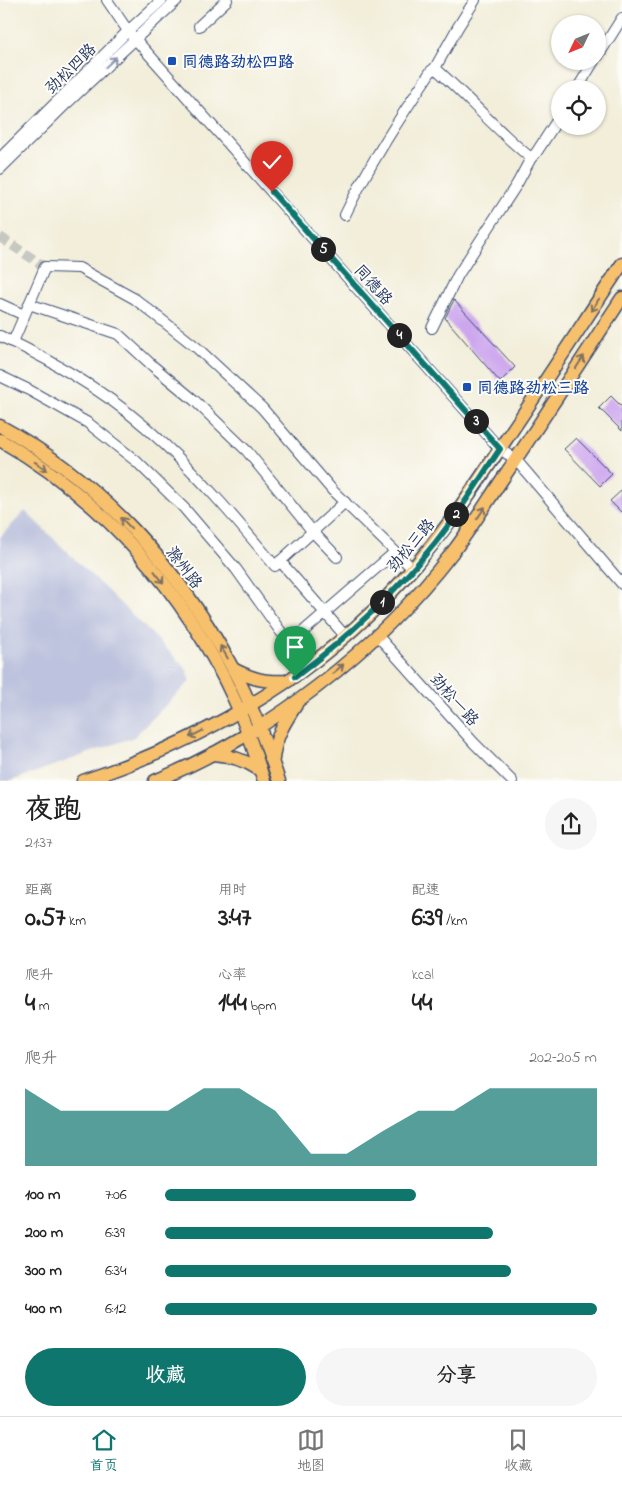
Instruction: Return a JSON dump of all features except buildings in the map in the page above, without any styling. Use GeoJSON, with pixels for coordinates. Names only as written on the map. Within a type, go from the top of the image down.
{"type":"FeatureCollection","features":[{"type":"Feature","properties":{"kind":"main road","name":"劲松三路"},"geometry":{"type":"LineString","coordinates":[[83,781],[119,769],[187,739],[250,706],[291,680],[346,637],[386,599],[436,541],[500,449],[622,264]]}},
{"type":"Feature","properties":{"kind":"main road"},"geometry":{"type":"LineString","coordinates":[[155,781],[212,754],[254,731],[300,699],[377,635],[416,595],[452,552],[516,460],[622,298]]}},
{"type":"Feature","properties":{"kind":"main road","name":"滁州路"},"geometry":{"type":"LineString","coordinates":[[0,426],[58,462],[100,497],[148,545],[184,591],[233,669],[250,706],[262,775]]}},
{"type":"Feature","properties":{"kind":"main road","name":"滁州路"},"geometry":{"type":"LineString","coordinates":[[0,440],[51,472],[91,506],[138,552],[164,584],[196,630],[218,666],[239,712],[254,731],[272,761],[279,781]]}},
{"type":"Feature","properties":{"kind":"main road"},"geometry":{"type":"LineString","coordinates":[[233,669],[257,680],[270,682],[291,680]]}},
{"type":"Feature","properties":{"kind":"main road"},"geometry":{"type":"LineString","coordinates":[[272,761],[280,729],[300,699]]}},
{"type":"Feature","properties":{"kind":"main road"},"geometry":{"type":"LineString","coordinates":[[212,754],[227,754],[241,759],[262,775]]}},
{"type":"Feature","properties":{"kind":"street","name":"同德路"},"geometry":{"type":"LineString","coordinates":[[107,0],[132,35],[500,449],[516,460],[622,584]]}},
{"type":"Feature","properties":{"kind":"street","name":"劲松四路"},"geometry":{"type":"LineString","coordinates":[[132,35],[162,0]]}},
{"type":"Feature","properties":{"kind":"street","name":"劲松四路"},"geometry":{"type":"LineString","coordinates":[[0,158],[132,35],[177,0]]}},
{"type":"Feature","properties":{"kind":"street"},"geometry":{"type":"LineString","coordinates":[[199,26],[227,0]]}},
{"type":"Feature","properties":{"kind":"street"},"geometry":{"type":"LineString","coordinates":[[344,215],[385,140],[431,71],[435,68],[475,0]]}},
{"type":"Feature","properties":{"kind":"street"},"geometry":{"type":"LineString","coordinates":[[606,43],[622,18]]}},
{"type":"Feature","properties":{"kind":"street"},"geometry":{"type":"LineString","coordinates":[[0,169],[132,35]]}},
{"type":"Feature","properties":{"kind":"street"},"geometry":{"type":"LineString","coordinates":[[435,68],[531,158]]}},
{"type":"Feature","properties":{"kind":"street"},"geometry":{"type":"LineString","coordinates":[[432,328],[458,275],[517,184],[531,158],[551,130]]}},
{"type":"Feature","properties":{"kind":"street"},"geometry":{"type":"LineString","coordinates":[[13,342],[45,267],[79,268],[135,299],[196,347],[262,408],[345,502],[412,569]]}},
{"type":"Feature","properties":{"kind":"street"},"geometry":{"type":"LineString","coordinates":[[0,304],[24,315]]}},
{"type":"Feature","properties":{"kind":"street"},"geometry":{"type":"LineString","coordinates":[[29,304],[118,334],[194,400],[247,451],[312,532],[337,557]]}},
{"type":"Feature","properties":{"kind":"street"},"geometry":{"type":"LineString","coordinates":[[0,336],[62,368],[109,398],[161,441],[222,503],[274,566],[345,502]]}},
{"type":"Feature","properties":{"kind":"street"},"geometry":{"type":"LineString","coordinates":[[0,376],[88,423],[136,461],[184,508],[236,569],[281,632],[291,642],[395,552]]}},
{"type":"Feature","properties":{"kind":"street"},"geometry":{"type":"LineString","coordinates":[[280,561],[346,637]]}},
{"type":"Feature","properties":{"kind":"street","name":"劲松一路"},"geometry":{"type":"LineString","coordinates":[[377,635],[474,743],[512,781]]}},
{"type":"Feature","properties":{"kind":"shaded area"},"geometry":{"type":"Polygon","coordinates":[[[25,511],[156,638],[187,670],[190,681],[134,737],[11,781],[0,781],[0,537],[25,511]]]}},
{"type":"Feature","properties":{"kind":"tunnel"},"geometry":{"type":"LineString","coordinates":[[0,237],[45,267]]}},
{"type":"Feature","properties":{"kind":"place","name":"同德路劲松四路"},"geometry":{"type":"Point","coordinates":[172,61]}},
{"type":"Feature","properties":{"kind":"place","name":"同德路劲松三路"},"geometry":{"type":"Point","coordinates":[467,387]}},
{"type":"Feature","properties":{"kind":"route"},"geometry":{"type":"LineString","coordinates":[[272,192],[500,449],[436,541],[386,599],[346,637],[295,677]]}}]}
